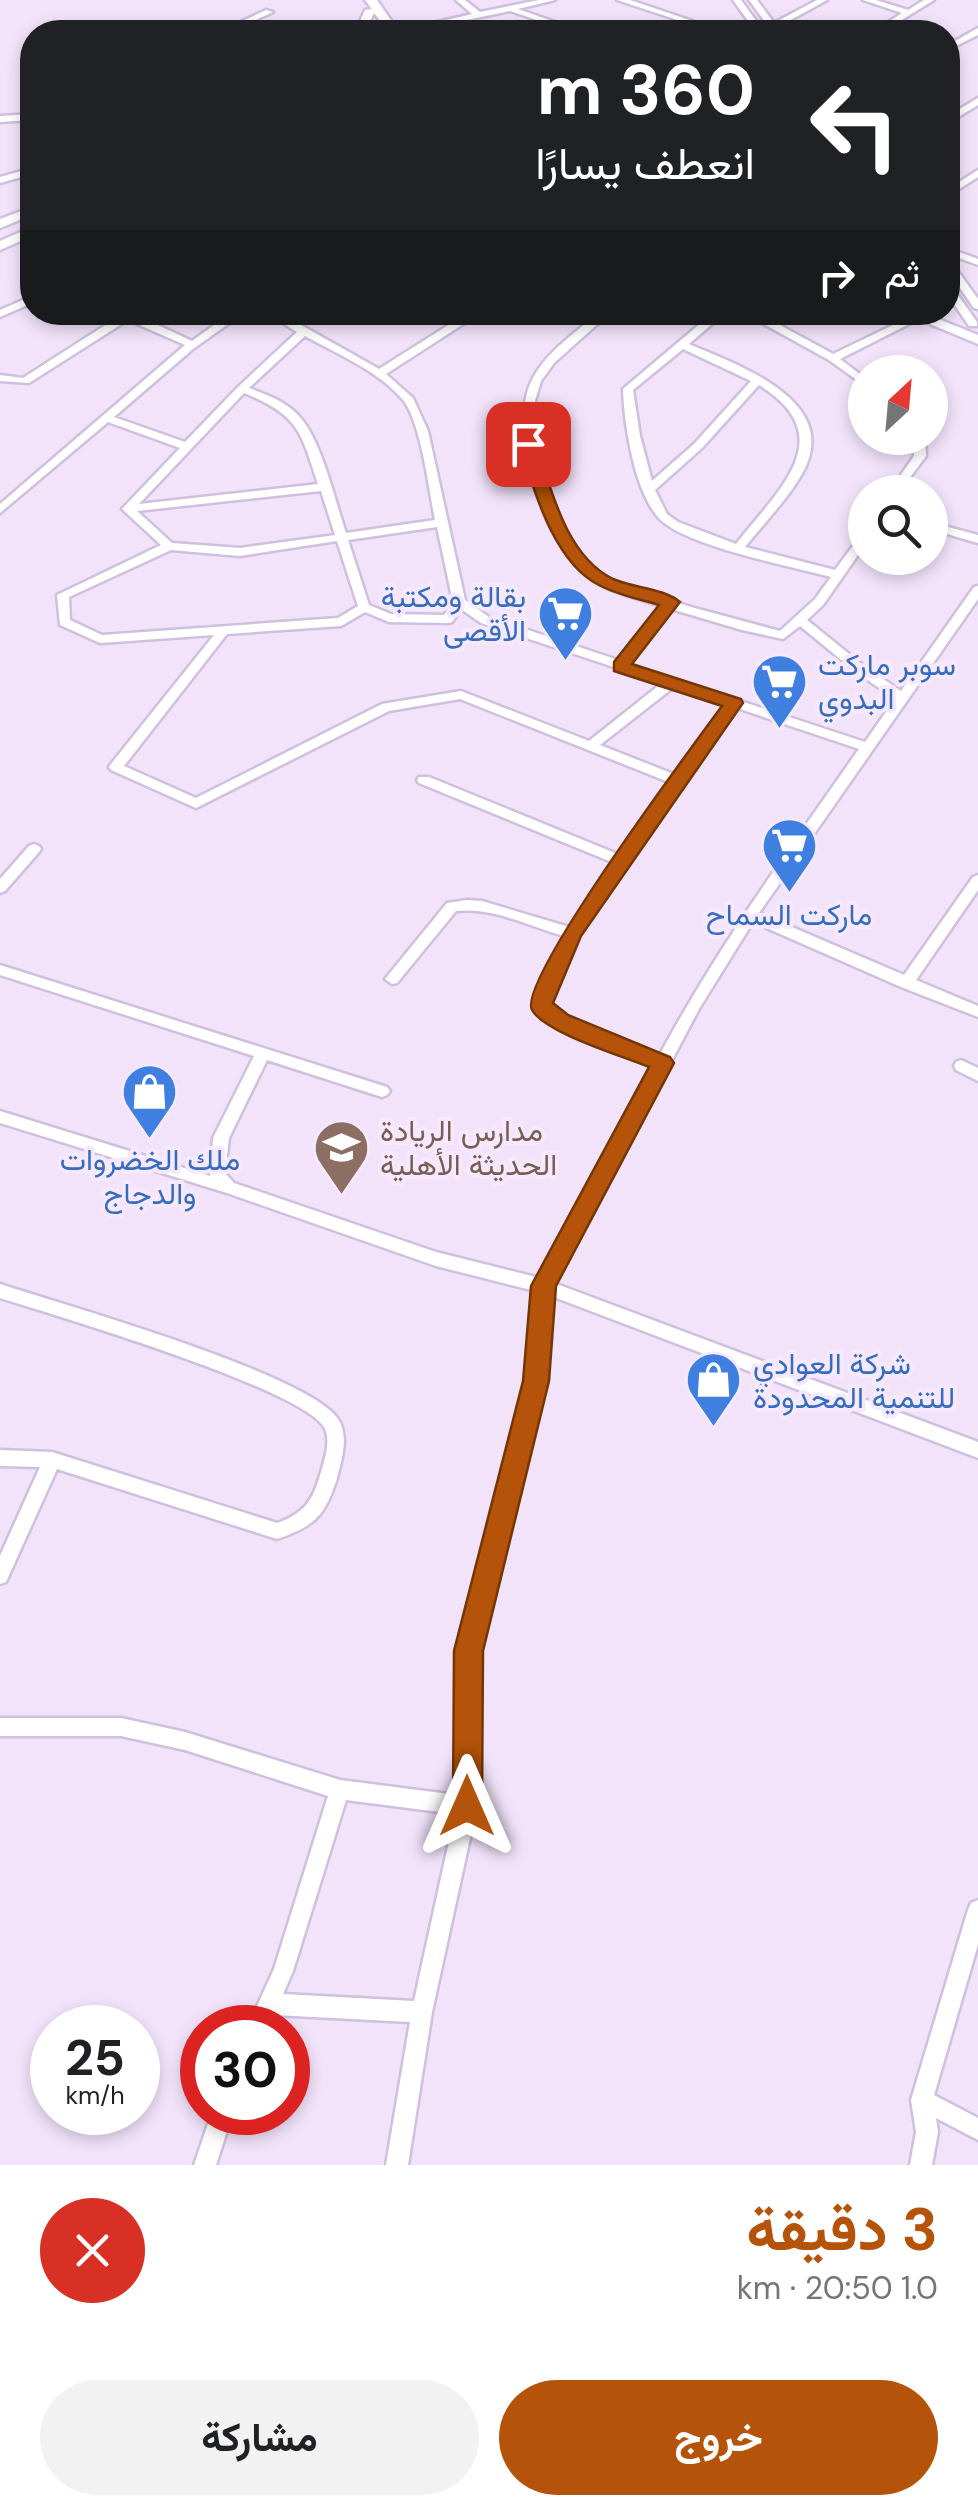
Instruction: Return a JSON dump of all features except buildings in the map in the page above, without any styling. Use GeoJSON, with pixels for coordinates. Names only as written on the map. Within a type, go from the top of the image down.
{"type":"FeatureCollection","features":[{"type":"Feature","properties":{"kind":"main road"},"geometry":{"type":"LineString","coordinates":[[940,325],[978,340]]}},
{"type":"Feature","properties":{"kind":"street"},"geometry":{"type":"LineString","coordinates":[[460,0],[479,16]]}},
{"type":"Feature","properties":{"kind":"street"},"geometry":{"type":"LineString","coordinates":[[458,20],[551,0]]}},
{"type":"Feature","properties":{"kind":"street"},"geometry":{"type":"LineString","coordinates":[[621,0],[684,20]]}},
{"type":"Feature","properties":{"kind":"street"},"geometry":{"type":"LineString","coordinates":[[736,0],[757,20]]}},
{"type":"Feature","properties":{"kind":"street"},"geometry":{"type":"LineString","coordinates":[[788,20],[823,0]]}},
{"type":"Feature","properties":{"kind":"street"},"geometry":{"type":"LineString","coordinates":[[867,0],[910,13]]}},
{"type":"Feature","properties":{"kind":"street"},"geometry":{"type":"LineString","coordinates":[[898,20],[930,0]]}},
{"type":"Feature","properties":{"kind":"street"},"geometry":{"type":"LineString","coordinates":[[510,10],[539,20]]}},
{"type":"Feature","properties":{"kind":"street"},"geometry":{"type":"LineString","coordinates":[[251,20],[269,12]]}},
{"type":"Feature","properties":{"kind":"street"},"geometry":{"type":"LineString","coordinates":[[960,112],[978,101]]}},
{"type":"Feature","properties":{"kind":"street"},"geometry":{"type":"LineString","coordinates":[[960,282],[978,306]]}},
{"type":"Feature","properties":{"kind":"street"},"geometry":{"type":"LineString","coordinates":[[960,305],[976,326]]}},
{"type":"Feature","properties":{"kind":"street"},"geometry":{"type":"LineString","coordinates":[[0,378],[25,381],[109,325]]}},
{"type":"Feature","properties":{"kind":"street"},"geometry":{"type":"LineString","coordinates":[[149,325],[193,345]]}},
{"type":"Feature","properties":{"kind":"street"},"geometry":{"type":"LineString","coordinates":[[0,510],[221,325]]}},
{"type":"Feature","properties":{"kind":"street"},"geometry":{"type":"LineString","coordinates":[[291,325],[379,374],[409,400],[422,430],[439,524],[459,602],[485,620],[869,748]]}},
{"type":"Feature","properties":{"kind":"street"},"geometry":{"type":"LineString","coordinates":[[379,374],[452,325]]}},
{"type":"Feature","properties":{"kind":"street"},"geometry":{"type":"LineString","coordinates":[[590,325],[550,360],[528,400],[528,444],[551,516],[587,570],[607,583],[774,634],[789,632],[848,562]]}},
{"type":"Feature","properties":{"kind":"street"},"geometry":{"type":"LineString","coordinates":[[705,325],[628,389],[628,408],[650,488],[662,515],[670,522],[739,547],[839,575]]}},
{"type":"Feature","properties":{"kind":"street"},"geometry":{"type":"LineString","coordinates":[[772,325],[848,369]]}},
{"type":"Feature","properties":{"kind":"street"},"geometry":{"type":"LineString","coordinates":[[834,358],[893,325]]}},
{"type":"Feature","properties":{"kind":"street"},"geometry":{"type":"LineString","coordinates":[[128,510],[242,389],[303,332]]}},
{"type":"Feature","properties":{"kind":"street"},"geometry":{"type":"LineString","coordinates":[[682,345],[781,394],[797,410],[808,441],[802,464],[739,547]]}},
{"type":"Feature","properties":{"kind":"street"},"geometry":{"type":"LineString","coordinates":[[650,488],[698,446],[758,381]]}},
{"type":"Feature","properties":{"kind":"street"},"geometry":{"type":"LineString","coordinates":[[242,389],[278,402],[303,421],[364,607],[389,618],[448,620],[459,602]]}},
{"type":"Feature","properties":{"kind":"street"},"geometry":{"type":"LineString","coordinates":[[106,418],[188,448]]}},
{"type":"Feature","properties":{"kind":"street"},"geometry":{"type":"LineString","coordinates":[[128,510],[325,487]]}},
{"type":"Feature","properties":{"kind":"street"},"geometry":{"type":"LineString","coordinates":[[128,510],[169,546]]}},
{"type":"Feature","properties":{"kind":"street"},"geometry":{"type":"LineString","coordinates":[[364,607],[340,622],[100,639],[64,622],[63,595],[169,546],[240,552],[439,524]]}},
{"type":"Feature","properties":{"kind":"street"},"geometry":{"type":"LineString","coordinates":[[948,530],[978,539]]}},
{"type":"Feature","properties":{"kind":"street"},"geometry":{"type":"LineString","coordinates":[[396,2165],[422,2012],[467,1806],[468,1651],[536,1381],[544,1286],[662,1063],[750,915],[978,590]]}},
{"type":"Feature","properties":{"kind":"street"},"geometry":{"type":"LineString","coordinates":[[620,666],[670,602]]}},
{"type":"Feature","properties":{"kind":"street"},"geometry":{"type":"LineString","coordinates":[[800,620],[903,698]]}},
{"type":"Feature","properties":{"kind":"street"},"geometry":{"type":"LineString","coordinates":[[223,631],[116,768],[196,803],[386,706],[462,695],[679,781]]}},
{"type":"Feature","properties":{"kind":"street"},"geometry":{"type":"LineString","coordinates":[[591,746],[671,683]]}},
{"type":"Feature","properties":{"kind":"street"},"geometry":{"type":"LineString","coordinates":[[662,1063],[560,1021],[541,1006],[572,933],[734,703]]}},
{"type":"Feature","properties":{"kind":"street"},"geometry":{"type":"LineString","coordinates":[[424,780],[622,861]]}},
{"type":"Feature","properties":{"kind":"street"},"geometry":{"type":"LineString","coordinates":[[0,888],[34,849]]}},
{"type":"Feature","properties":{"kind":"street"},"geometry":{"type":"LineString","coordinates":[[906,982],[978,880]]}},
{"type":"Feature","properties":{"kind":"street"},"geometry":{"type":"LineString","coordinates":[[392,980],[452,908],[465,904],[572,933]]}},
{"type":"Feature","properties":{"kind":"street"},"geometry":{"type":"LineString","coordinates":[[750,915],[978,1012]]}},
{"type":"Feature","properties":{"kind":"street"},"geometry":{"type":"LineString","coordinates":[[0,970],[382,1091]]}},
{"type":"Feature","properties":{"kind":"street"},"geometry":{"type":"LineString","coordinates":[[228,1187],[217,1175],[221,1138],[263,1054]]}},
{"type":"Feature","properties":{"kind":"street"},"geometry":{"type":"LineString","coordinates":[[961,1066],[978,1075]]}},
{"type":"Feature","properties":{"kind":"street"},"geometry":{"type":"LineString","coordinates":[[0,1117],[228,1187],[436,1259],[544,1286],[978,1450]]}},
{"type":"Feature","properties":{"kind":"street"},"geometry":{"type":"LineString","coordinates":[[0,1291],[260,1380],[312,1403],[332,1423],[336,1452],[318,1510],[299,1524],[277,1531],[52,1460],[0,1458]]}},
{"type":"Feature","properties":{"kind":"street"},"geometry":{"type":"LineString","coordinates":[[0,1576],[52,1460]]}},
{"type":"Feature","properties":{"kind":"street"},"geometry":{"type":"LineString","coordinates":[[0,1727],[121,1727],[185,1741],[340,1790],[467,1806]]}},
{"type":"Feature","properties":{"kind":"street"},"geometry":{"type":"LineString","coordinates":[[340,1790],[283,1971],[268,2004],[422,2012]]}},
{"type":"Feature","properties":{"kind":"street"},"geometry":{"type":"LineString","coordinates":[[921,2165],[927,2132],[922,2100],[978,1910]]}},
{"type":"Feature","properties":{"kind":"street"},"geometry":{"type":"LineString","coordinates":[[922,2100],[978,2129]]}},
{"type":"Feature","properties":{"kind":"street"},"geometry":{"type":"LineString","coordinates":[[205,2165],[215,2135]]}},
{"type":"Feature","properties":{"kind":"place","name":"بقالة ومكتبة الأقصى"},"geometry":{"type":"Point","coordinates":[565,662]}},
{"type":"Feature","properties":{"kind":"place","name":"سوبر ماركت البدوي"},"geometry":{"type":"Point","coordinates":[779,730]}},
{"type":"Feature","properties":{"kind":"place","name":"ماركت السماح"},"geometry":{"type":"Point","coordinates":[789,895]}},
{"type":"Feature","properties":{"kind":"place","name":"ملك الخضروات والدجاج"},"geometry":{"type":"Point","coordinates":[150,1140]}},
{"type":"Feature","properties":{"kind":"place","name":"مدارس الريادة الحديثة الأهلية"},"geometry":{"type":"Point","coordinates":[341,1196]}},
{"type":"Feature","properties":{"kind":"place","name":"شركة العوادي للتنمية المحدودة"},"geometry":{"type":"Point","coordinates":[714,1429]}},
{"type":"Feature","properties":{"kind":"route"},"geometry":{"type":"LineString","coordinates":[[467,1806],[468,1651],[536,1381],[544,1286],[662,1063],[560,1021],[541,1006],[544,992],[572,933],[734,703],[620,666],[670,602],[607,583],[587,570],[551,516],[528,444]]}}]}
